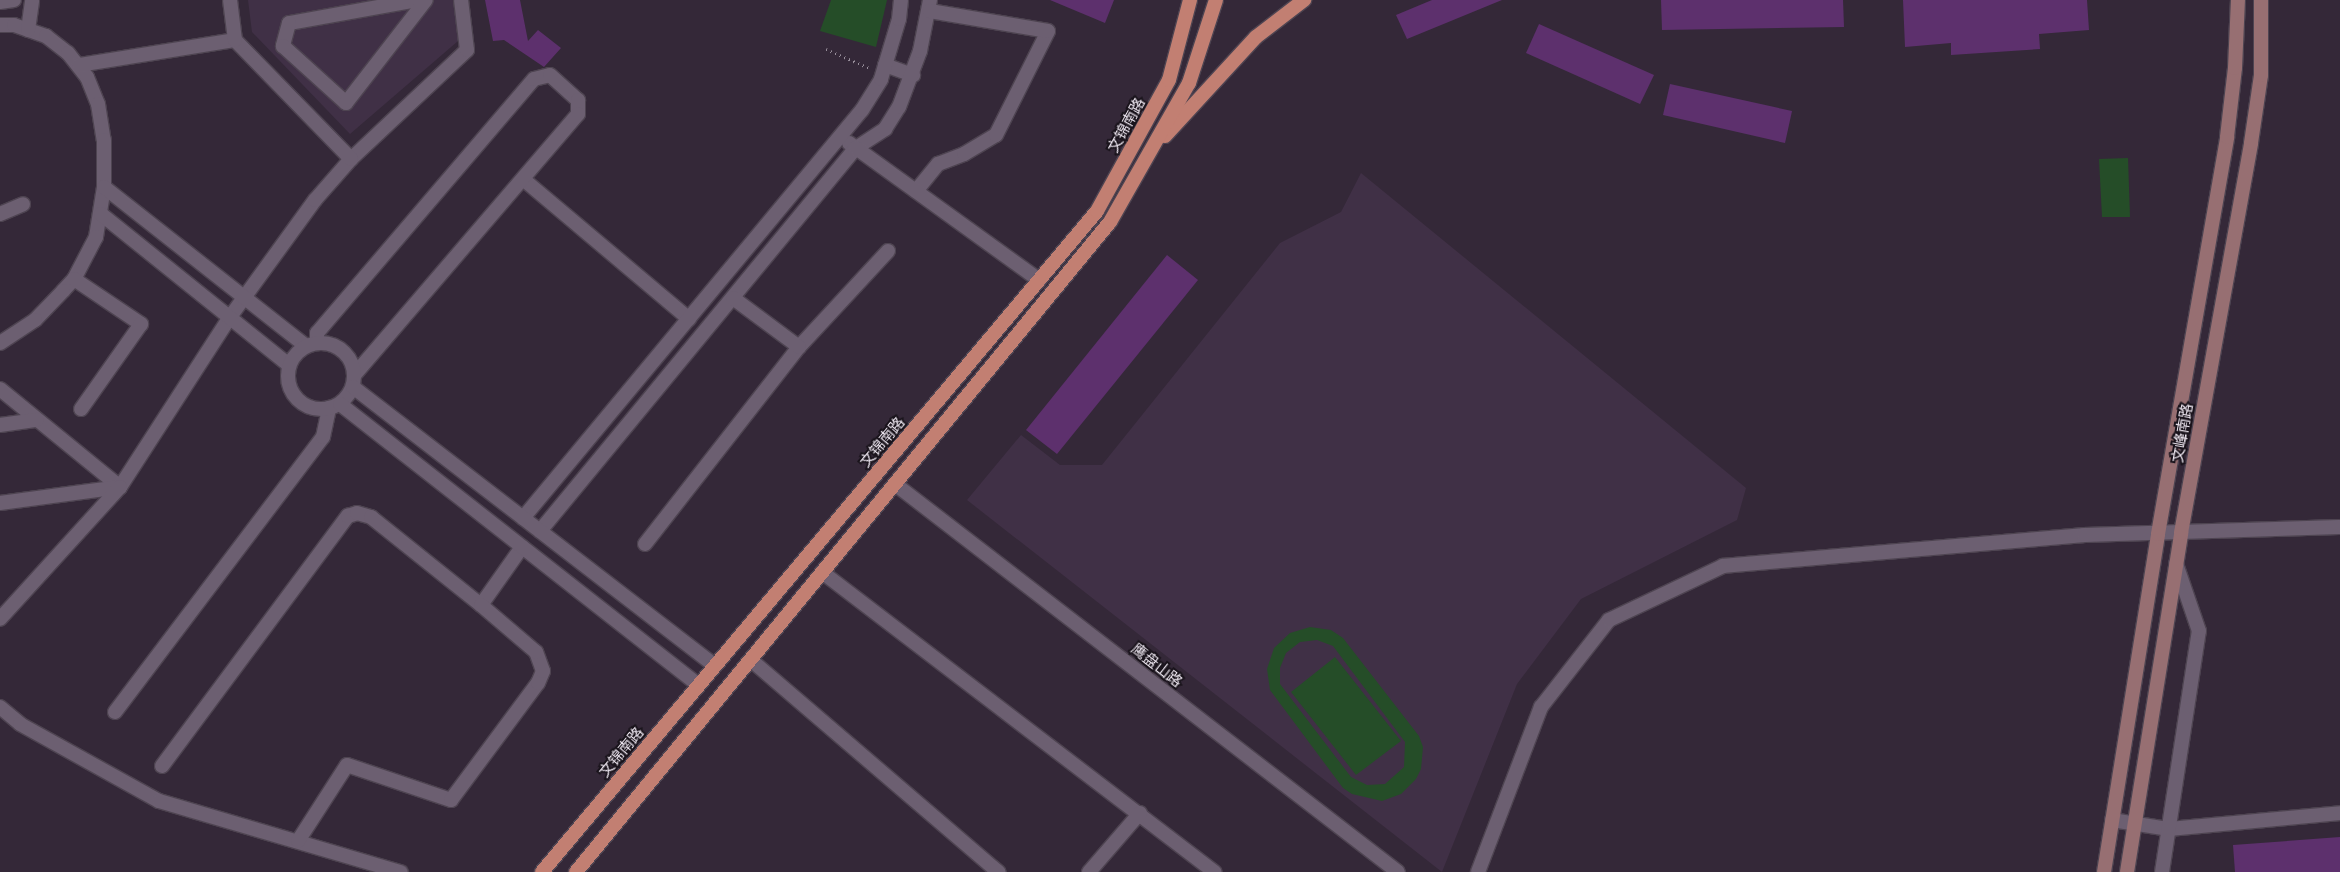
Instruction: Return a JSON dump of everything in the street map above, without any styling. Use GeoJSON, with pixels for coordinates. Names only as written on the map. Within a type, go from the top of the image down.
{"type":"FeatureCollection","features":[{"type":"Feature","properties":{"kind":"main road","name":"文锦南路"},"geometry":{"type":"LineString","coordinates":[[542,872],[1097,211],[1169,80],[1190,0]]}},
{"type":"Feature","properties":{"kind":"main road"},"geometry":{"type":"LineString","coordinates":[[576,872],[1110,222],[1188,83],[1216,0]]}},
{"type":"Feature","properties":{"kind":"main road"},"geometry":{"type":"LineString","coordinates":[[1147,155],[1256,37],[1304,0]]}},
{"type":"Feature","properties":{"kind":"main road","name":"文峰南路"},"geometry":{"type":"LineString","coordinates":[[2104,872],[2158,534],[2227,137],[2235,68],[2238,0]]}},
{"type":"Feature","properties":{"kind":"main road","name":"文峰南路"},"geometry":{"type":"LineString","coordinates":[[2127,872],[2181,533],[2251,143],[2261,75],[2261,0]]}},
{"type":"Feature","properties":{"kind":"street"},"geometry":{"type":"LineString","coordinates":[[0,2],[14,0]]}},
{"type":"Feature","properties":{"kind":"street"},"geometry":{"type":"LineString","coordinates":[[28,30],[32,0]]}},
{"type":"Feature","properties":{"kind":"street"},"geometry":{"type":"LineString","coordinates":[[230,0],[235,40],[351,159]]}},
{"type":"Feature","properties":{"kind":"street"},"geometry":{"type":"LineString","coordinates":[[417,0],[289,23],[283,46],[346,104],[426,0]]}},
{"type":"Feature","properties":{"kind":"street"},"geometry":{"type":"LineString","coordinates":[[0,619],[120,487],[230,318],[314,200],[351,159],[467,50],[461,0]]}},
{"type":"Feature","properties":{"kind":"street"},"geometry":{"type":"LineString","coordinates":[[481,605],[531,525],[689,319],[862,110],[884,70],[899,20],[901,0]]}},
{"type":"Feature","properties":{"kind":"street"},"geometry":{"type":"LineString","coordinates":[[531,525],[732,298],[856,148],[885,129],[913,75],[930,5],[1048,31],[996,135],[964,154],[938,164],[916,191]]}},
{"type":"Feature","properties":{"kind":"street"},"geometry":{"type":"LineString","coordinates":[[0,25],[14,25],[46,36],[79,65],[98,104],[104,140],[104,186],[96,237],[74,279],[35,320],[0,343]]}},
{"type":"Feature","properties":{"kind":"street"},"geometry":{"type":"LineString","coordinates":[[79,65],[235,40]]}},
{"type":"Feature","properties":{"kind":"street"},"geometry":{"type":"LineString","coordinates":[[884,70],[913,75]]}},
{"type":"Feature","properties":{"kind":"street"},"geometry":{"type":"LineString","coordinates":[[115,712],[323,437],[334,406],[578,114],[578,100],[550,75],[534,79],[317,333],[312,344],[289,365],[288,382],[298,401],[318,409],[334,406],[519,545],[698,685]]}},
{"type":"Feature","properties":{"kind":"street"},"geometry":{"type":"LineString","coordinates":[[841,136],[1039,280]]}},
{"type":"Feature","properties":{"kind":"street"},"geometry":{"type":"LineString","coordinates":[[523,179],[689,319]]}},
{"type":"Feature","properties":{"kind":"street"},"geometry":{"type":"LineString","coordinates":[[104,186],[245,298],[312,344],[339,348],[347,355],[354,381],[531,525],[715,666]]}},
{"type":"Feature","properties":{"kind":"street"},"geometry":{"type":"LineString","coordinates":[[0,214],[23,204]]}},
{"type":"Feature","properties":{"kind":"street"},"geometry":{"type":"LineString","coordinates":[[101,214],[289,365]]}},
{"type":"Feature","properties":{"kind":"street"},"geometry":{"type":"LineString","coordinates":[[645,544],[799,347],[888,251]]}},
{"type":"Feature","properties":{"kind":"street"},"geometry":{"type":"LineString","coordinates":[[74,279],[141,324],[81,409]]}},
{"type":"Feature","properties":{"kind":"street"},"geometry":{"type":"LineString","coordinates":[[732,298],[799,347]]}},
{"type":"Feature","properties":{"kind":"street"},"geometry":{"type":"LineString","coordinates":[[0,389],[120,487]]}},
{"type":"Feature","properties":{"kind":"street"},"geometry":{"type":"LineString","coordinates":[[0,425],[37,420]]}},
{"type":"Feature","properties":{"kind":"street","name":"鹰盘山路"},"geometry":{"type":"LineString","coordinates":[[895,484],[1398,872]]}},
{"type":"Feature","properties":{"kind":"street"},"geometry":{"type":"LineString","coordinates":[[0,504],[120,487]]}},
{"type":"Feature","properties":{"kind":"street"},"geometry":{"type":"LineString","coordinates":[[162,766],[348,516],[357,513],[370,518],[481,605],[536,652],[543,671],[538,683],[451,800],[346,765],[298,841]]}},
{"type":"Feature","properties":{"kind":"street"},"geometry":{"type":"LineString","coordinates":[[1478,872],[1541,707],[1609,620],[1723,566],[2084,535],[2340,527]]}},
{"type":"Feature","properties":{"kind":"street"},"geometry":{"type":"LineString","coordinates":[[2162,872],[2200,631],[2176,564]]}},
{"type":"Feature","properties":{"kind":"street"},"geometry":{"type":"LineString","coordinates":[[822,572],[1140,813],[1214,872]]}},
{"type":"Feature","properties":{"kind":"street"},"geometry":{"type":"LineString","coordinates":[[751,660],[998,872]]}},
{"type":"Feature","properties":{"kind":"street"},"geometry":{"type":"LineString","coordinates":[[0,707],[20,724],[158,801],[401,872]]}},
{"type":"Feature","properties":{"kind":"street"},"geometry":{"type":"LineString","coordinates":[[1089,872],[1140,813]]}},
{"type":"Feature","properties":{"kind":"street"},"geometry":{"type":"LineString","coordinates":[[2112,820],[2169,829],[2340,813]]}},
{"type":"Feature","properties":{"kind":"path"},"geometry":{"type":"LineString","coordinates":[[826,49],[884,70]]}},
{"type":"Feature","properties":{"kind":"shaded area"},"geometry":{"type":"Polygon","coordinates":[[[248,0],[469,0],[472,29],[350,134],[252,32],[248,0]]]}},
{"type":"Feature","properties":{"kind":"shaded area"},"geometry":{"type":"Polygon","coordinates":[[[1361,173],[1746,488],[1737,520],[1581,599],[1517,684],[1442,872],[967,500],[1021,435],[1060,465],[1102,465],[1280,243],[1341,212],[1361,173]]]}},
{"type":"Feature","properties":{"kind":"green space"},"geometry":{"type":"Polygon","coordinates":[[[831,0],[887,0],[876,47],[820,31],[831,0]]]}},
{"type":"Feature","properties":{"kind":"green space"},"geometry":{"type":"Polygon","coordinates":[[[2128,158],[2130,217],[2102,217],[2099,159],[2128,158]]]}},
{"type":"Feature","properties":{"kind":"green space"},"geometry":{"type":"Polygon","coordinates":[[[1310,627],[1331,630],[1343,638],[1419,736],[1423,747],[1421,769],[1416,779],[1401,794],[1382,801],[1352,794],[1343,788],[1270,690],[1267,669],[1274,648],[1290,633],[1310,627]],[[1317,640],[1300,642],[1286,653],[1280,668],[1280,684],[1351,777],[1367,785],[1385,784],[1404,767],[1405,742],[1333,646],[1317,640]]]}},
{"type":"Feature","properties":{"kind":"green space"},"geometry":{"type":"Polygon","coordinates":[[[1335,657],[1401,741],[1356,775],[1291,692],[1335,657]]]}},
{"type":"Feature","properties":{"kind":"building"},"geometry":{"type":"Polygon","coordinates":[[[485,0],[520,0],[528,41],[538,30],[561,48],[544,67],[504,40],[493,41],[485,0]]]}},
{"type":"Feature","properties":{"kind":"building"},"geometry":{"type":"Polygon","coordinates":[[[1050,0],[1114,0],[1105,23],[1050,0]]]}},
{"type":"Feature","properties":{"kind":"building"},"geometry":{"type":"Polygon","coordinates":[[[1432,0],[1502,0],[1407,39],[1396,15],[1432,0]]]}},
{"type":"Feature","properties":{"kind":"building"},"geometry":{"type":"Polygon","coordinates":[[[1661,0],[1843,0],[1844,27],[1662,30],[1661,0]]]}},
{"type":"Feature","properties":{"kind":"building"},"geometry":{"type":"Polygon","coordinates":[[[1903,0],[2087,0],[2089,30],[2039,34],[2040,49],[1951,55],[1951,43],[1905,47],[1903,0]]]}},
{"type":"Feature","properties":{"kind":"building"},"geometry":{"type":"Polygon","coordinates":[[[1539,24],[1654,75],[1640,104],[1526,53],[1539,24]]]}},
{"type":"Feature","properties":{"kind":"building"},"geometry":{"type":"Polygon","coordinates":[[[1670,84],[1792,111],[1785,143],[1663,115],[1670,84]]]}},
{"type":"Feature","properties":{"kind":"building"},"geometry":{"type":"Polygon","coordinates":[[[1167,255],[1198,280],[1057,454],[1026,430],[1167,255]]]}},
{"type":"Feature","properties":{"kind":"building"},"geometry":{"type":"Polygon","coordinates":[[[2340,837],[2340,872],[2235,872],[2233,845],[2340,837]]]}}]}
